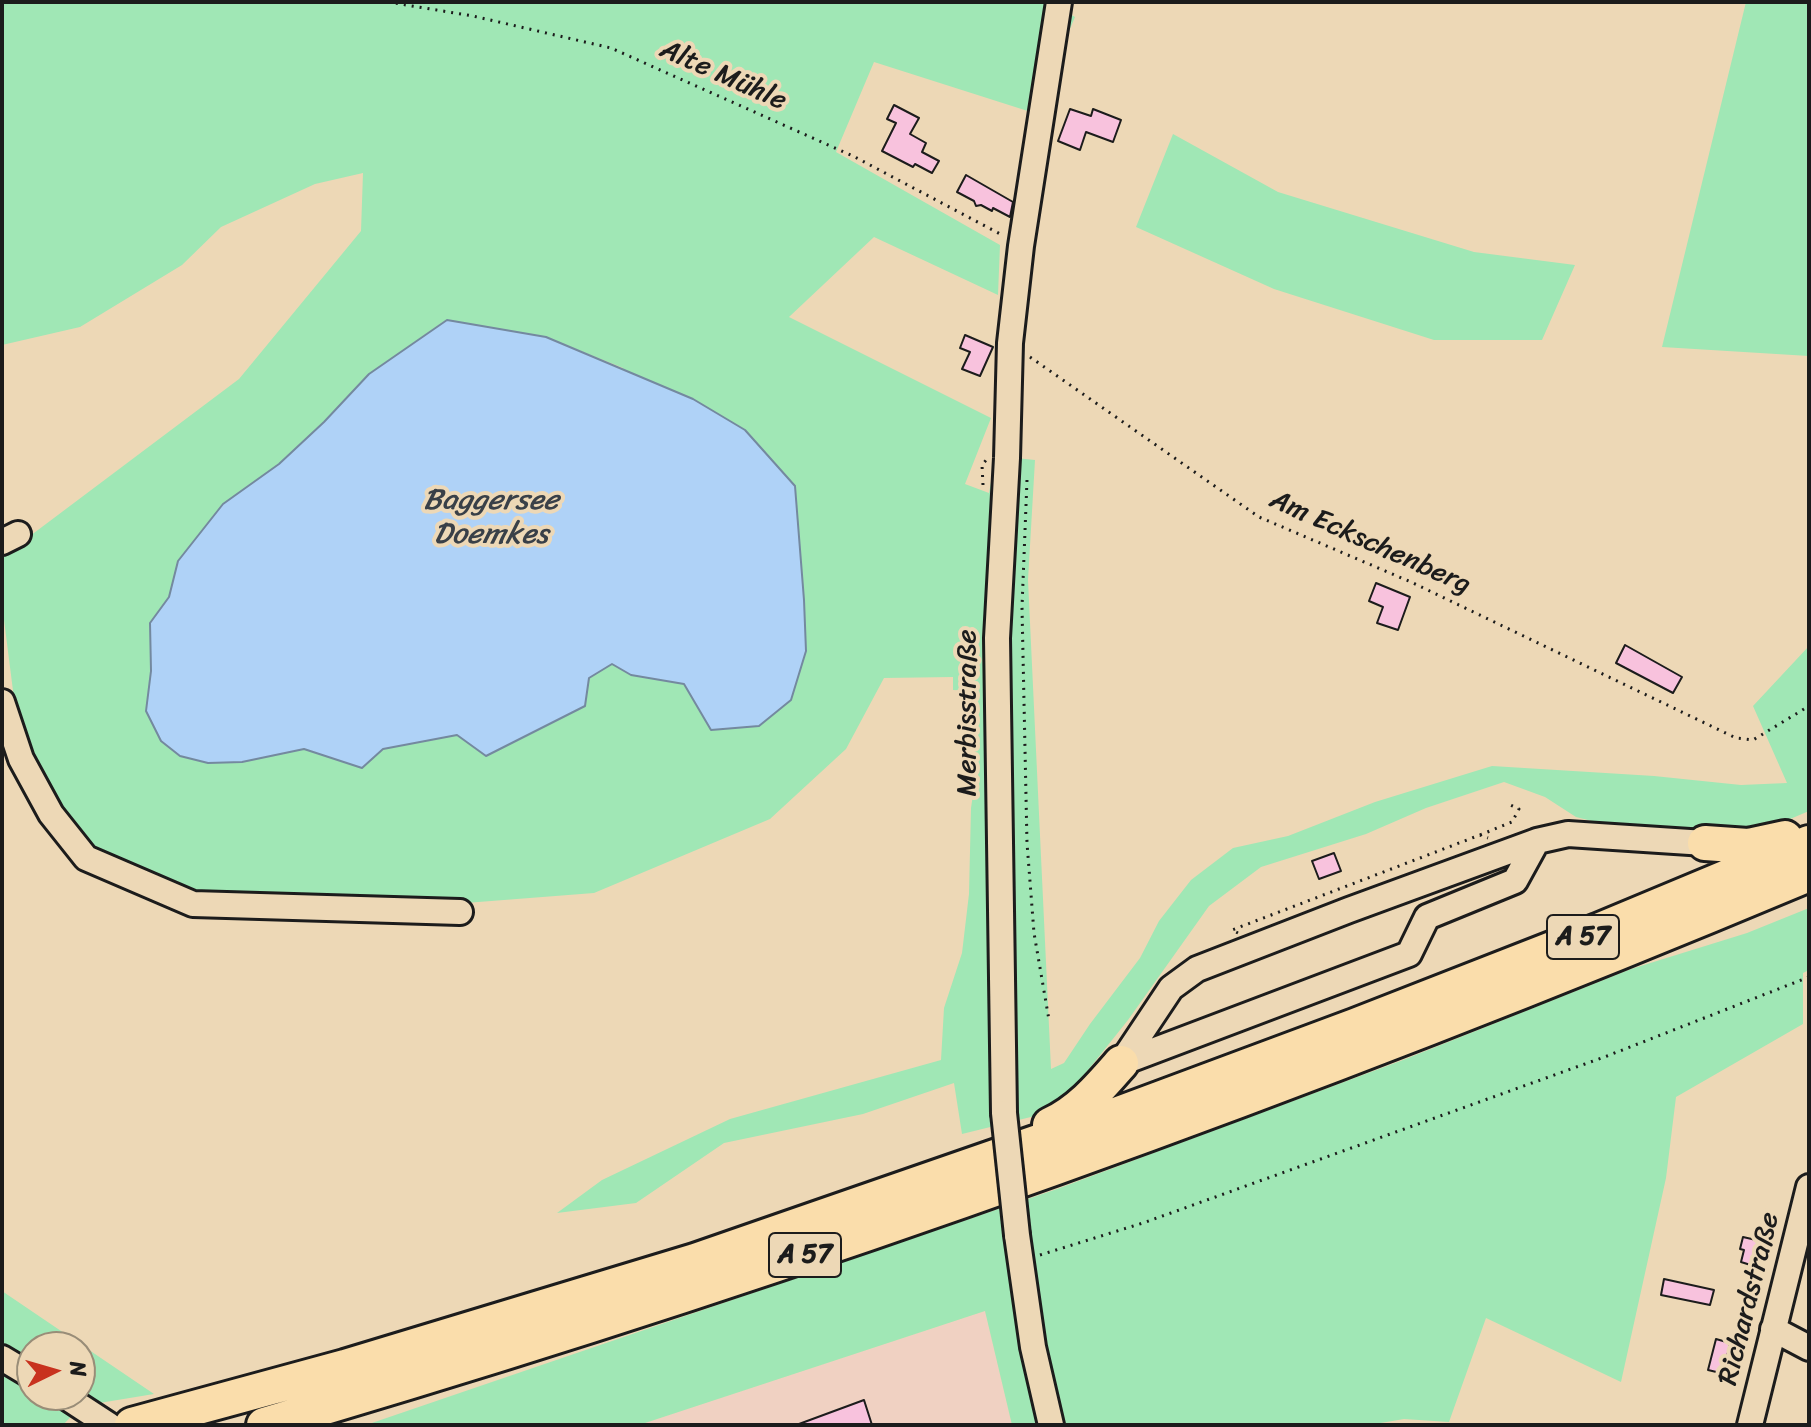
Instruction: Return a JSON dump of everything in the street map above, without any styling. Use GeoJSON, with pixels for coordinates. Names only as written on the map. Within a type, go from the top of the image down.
{"type":"FeatureCollection","features":[{"type":"Feature","properties":{"kind":"highway"},"geometry":{"type":"LineString","coordinates":[[1705,843],[1748,846],[1809,833]]}},
{"type":"Feature","properties":{"kind":"highway","name":"A 57"},"geometry":{"type":"LineString","coordinates":[[132,1425],[345,1367],[695,1261],[1116,1115],[1598,931],[1809,843]]}},
{"type":"Feature","properties":{"kind":"highway","name":"A 57"},"geometry":{"type":"LineString","coordinates":[[264,1425],[611,1319],[856,1239],[1103,1152],[1510,997],[1809,874]]}},
{"type":"Feature","properties":{"kind":"highway"},"geometry":{"type":"LineString","coordinates":[[918,1182],[1065,1118],[1089,1100],[1121,1063]]}},
{"type":"Feature","properties":{"kind":"street","name":"Merbisstraße"},"geometry":{"type":"LineString","coordinates":[[1051,1425],[1033,1347],[1004,1113],[997,638],[1010,343],[1021,246],[1059,2]]}},
{"type":"Feature","properties":{"kind":"street"},"geometry":{"type":"LineString","coordinates":[[2,702],[21,759],[51,814],[86,858],[193,904],[460,912]]}},
{"type":"Feature","properties":{"kind":"street"},"geometry":{"type":"LineString","coordinates":[[1121,1063],[1171,988],[1197,969],[1349,910],[1537,841],[1568,834],[1705,843]]}},
{"type":"Feature","properties":{"kind":"street"},"geometry":{"type":"LineString","coordinates":[[1121,1063],[1409,954],[1427,917],[1515,881],[1537,841]]}},
{"type":"Feature","properties":{"kind":"street","name":"Richardstraße"},"geometry":{"type":"LineString","coordinates":[[1750,1425],[1809,1187]]}},
{"type":"Feature","properties":{"kind":"street"},"geometry":{"type":"LineString","coordinates":[[1773,1329],[1809,1348]]}},
{"type":"Feature","properties":{"kind":"street"},"geometry":{"type":"LineString","coordinates":[[87,1411],[109,1425]]}},
{"type":"Feature","properties":{"kind":"path","name":"Alte Mühle"},"geometry":{"type":"LineString","coordinates":[[388,2],[473,16],[611,48],[853,156],[1021,246]]}},
{"type":"Feature","properties":{"kind":"path","name":"Am Eckschenberg"},"geometry":{"type":"LineString","coordinates":[[1010,343],[1259,517],[1411,582],[1736,738],[1753,740],[1809,706]]}},
{"type":"Feature","properties":{"kind":"path"},"geometry":{"type":"LineString","coordinates":[[983,485],[982,465],[1008,439]]}},
{"type":"Feature","properties":{"kind":"path"},"geometry":{"type":"LineString","coordinates":[[1027,481],[1022,607],[1027,843],[1034,933],[1049,1020]]}},
{"type":"Feature","properties":{"kind":"path"},"geometry":{"type":"LineString","coordinates":[[1480,835],[1512,822],[1519,809],[1506,803]]}},
{"type":"Feature","properties":{"kind":"path"},"geometry":{"type":"LineString","coordinates":[[1021,1260],[1058,1251],[1226,1193],[1607,1056],[1809,977]]}},
{"type":"Feature","properties":{"kind":"shaded area"},"geometry":{"type":"Polygon","coordinates":[[[985,1311],[1012,1425],[639,1425],[985,1311]]]}},
{"type":"Feature","properties":{"kind":"green space"},"geometry":{"type":"Polygon","coordinates":[[[2,2],[1050,2],[1075,17],[1034,113],[874,62],[836,152],[1000,245],[998,295],[874,237],[789,317],[991,418],[965,484],[989,493],[996,456],[1035,460],[1028,580],[1051,1069],[1064,1063],[1140,958],[1159,921],[1191,880],[1233,848],[1288,836],[1375,802],[1492,766],[1741,785],[1787,783],[1753,706],[1809,646],[1809,811],[1776,825],[1744,829],[1623,829],[1576,817],[1545,797],[1504,782],[1426,808],[1366,834],[1261,867],[1209,906],[1128,1020],[1081,1079],[1047,1113],[962,1134],[954,1083],[863,1114],[724,1143],[636,1203],[557,1213],[602,1180],[730,1119],[941,1060],[944,1008],[962,953],[969,894],[971,808],[975,781],[972,691],[953,690],[953,677],[884,678],[846,749],[770,819],[594,893],[414,907],[196,898],[79,841],[19,738],[2,604],[2,557],[239,379],[361,231],[363,173],[315,184],[221,227],[182,265],[80,327],[2,345],[2,2]],[[446,320],[369,374],[279,464],[223,504],[169,597],[150,623],[242,762],[304,749],[362,767],[383,749],[457,735],[588,678],[612,664],[631,675],[684,684],[711,730],[623,368],[546,337],[446,320]]]}},
{"type":"Feature","properties":{"kind":"green space"},"geometry":{"type":"Polygon","coordinates":[[[1746,2],[1809,2],[1809,356],[1662,347],[1746,2]]]}},
{"type":"Feature","properties":{"kind":"green space"},"geometry":{"type":"Polygon","coordinates":[[[1173,134],[1278,192],[1474,252],[1575,265],[1542,340],[1434,340],[1274,289],[1136,227],[1173,134]]]}},
{"type":"Feature","properties":{"kind":"green space"},"geometry":{"type":"Polygon","coordinates":[[[1809,908],[1809,970],[1803,973],[1803,1024],[1676,1097],[1666,1178],[1621,1382],[1486,1318],[1449,1422],[1404,1419],[1369,1425],[1012,1425],[985,1311],[639,1425],[366,1425],[1057,1189],[1403,1060],[1631,969],[1747,933],[1809,908]]]}},
{"type":"Feature","properties":{"kind":"green space"},"geometry":{"type":"Polygon","coordinates":[[[2,1291],[61,1331],[16,1331],[16,1411],[76,1411],[63,1425],[2,1425],[2,1291]]]}},
{"type":"Feature","properties":{"kind":"green space"},"geometry":{"type":"Polygon","coordinates":[[[96,1355],[154,1394],[96,1404],[96,1355]]]}},
{"type":"Feature","properties":{"kind":"water","name":"Baggersee Doemkes"},"geometry":{"type":"Polygon","coordinates":[[[447,320],[546,337],[693,399],[745,430],[795,486],[806,651],[791,700],[759,726],[711,730],[684,684],[631,675],[612,664],[589,678],[585,706],[486,756],[457,735],[383,749],[362,768],[304,749],[242,762],[208,763],[180,756],[161,741],[146,711],[151,671],[150,623],[169,597],[178,561],[223,504],[279,464],[369,374],[447,320]]]}},
{"type":"Feature","properties":{"kind":"building"},"geometry":{"type":"Polygon","coordinates":[[[894,105],[919,118],[910,134],[926,143],[922,152],[939,161],[932,173],[882,151],[896,123],[887,119],[894,105]]]}},
{"type":"Feature","properties":{"kind":"building"},"geometry":{"type":"Polygon","coordinates":[[[1070,109],[1091,116],[1093,109],[1121,120],[1113,142],[1086,132],[1080,150],[1058,141],[1070,109]]]}},
{"type":"Feature","properties":{"kind":"building"},"geometry":{"type":"Polygon","coordinates":[[[966,175],[1013,202],[1010,217],[993,208],[992,211],[981,205],[976,206],[974,201],[957,192],[966,175]]]}},
{"type":"Feature","properties":{"kind":"building"},"geometry":{"type":"Polygon","coordinates":[[[965,335],[993,347],[980,376],[962,369],[970,352],[960,348],[965,335]]]}},
{"type":"Feature","properties":{"kind":"building"},"geometry":{"type":"Polygon","coordinates":[[[1376,583],[1410,597],[1398,630],[1377,623],[1383,607],[1369,601],[1376,583]]]}},
{"type":"Feature","properties":{"kind":"building"},"geometry":{"type":"Polygon","coordinates":[[[1625,645],[1682,677],[1673,693],[1616,663],[1625,645]]]}},
{"type":"Feature","properties":{"kind":"building"},"geometry":{"type":"Polygon","coordinates":[[[1334,853],[1341,871],[1319,879],[1312,861],[1334,853]]]}},
{"type":"Feature","properties":{"kind":"building"},"geometry":{"type":"Polygon","coordinates":[[[1743,1237],[1769,1243],[1763,1263],[1758,1262],[1757,1267],[1741,1262],[1743,1237]]]}},
{"type":"Feature","properties":{"kind":"building"},"geometry":{"type":"Polygon","coordinates":[[[1664,1279],[1714,1290],[1710,1305],[1661,1295],[1664,1279]]]}},
{"type":"Feature","properties":{"kind":"building"},"geometry":{"type":"Polygon","coordinates":[[[1716,1339],[1730,1343],[1727,1357],[1733,1359],[1729,1375],[1708,1370],[1716,1339]]]}},
{"type":"Feature","properties":{"kind":"building"},"geometry":{"type":"Polygon","coordinates":[[[864,1400],[872,1425],[799,1424],[864,1400]]]}}]}
